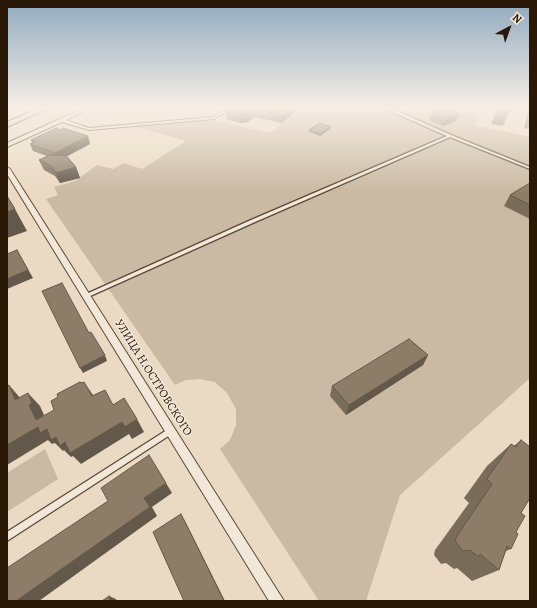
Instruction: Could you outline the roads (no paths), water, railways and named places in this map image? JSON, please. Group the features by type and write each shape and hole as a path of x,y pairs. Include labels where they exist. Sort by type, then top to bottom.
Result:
{"street":[{"path":"7,145 28,135"},
{"path":"86,296 253,221 450,136 530,168"},
{"name":"УЛИЦА Н.ОСТРОВСКОГО","path":"7,169 277,601"},
{"path":"7,537 170,430"}]}
